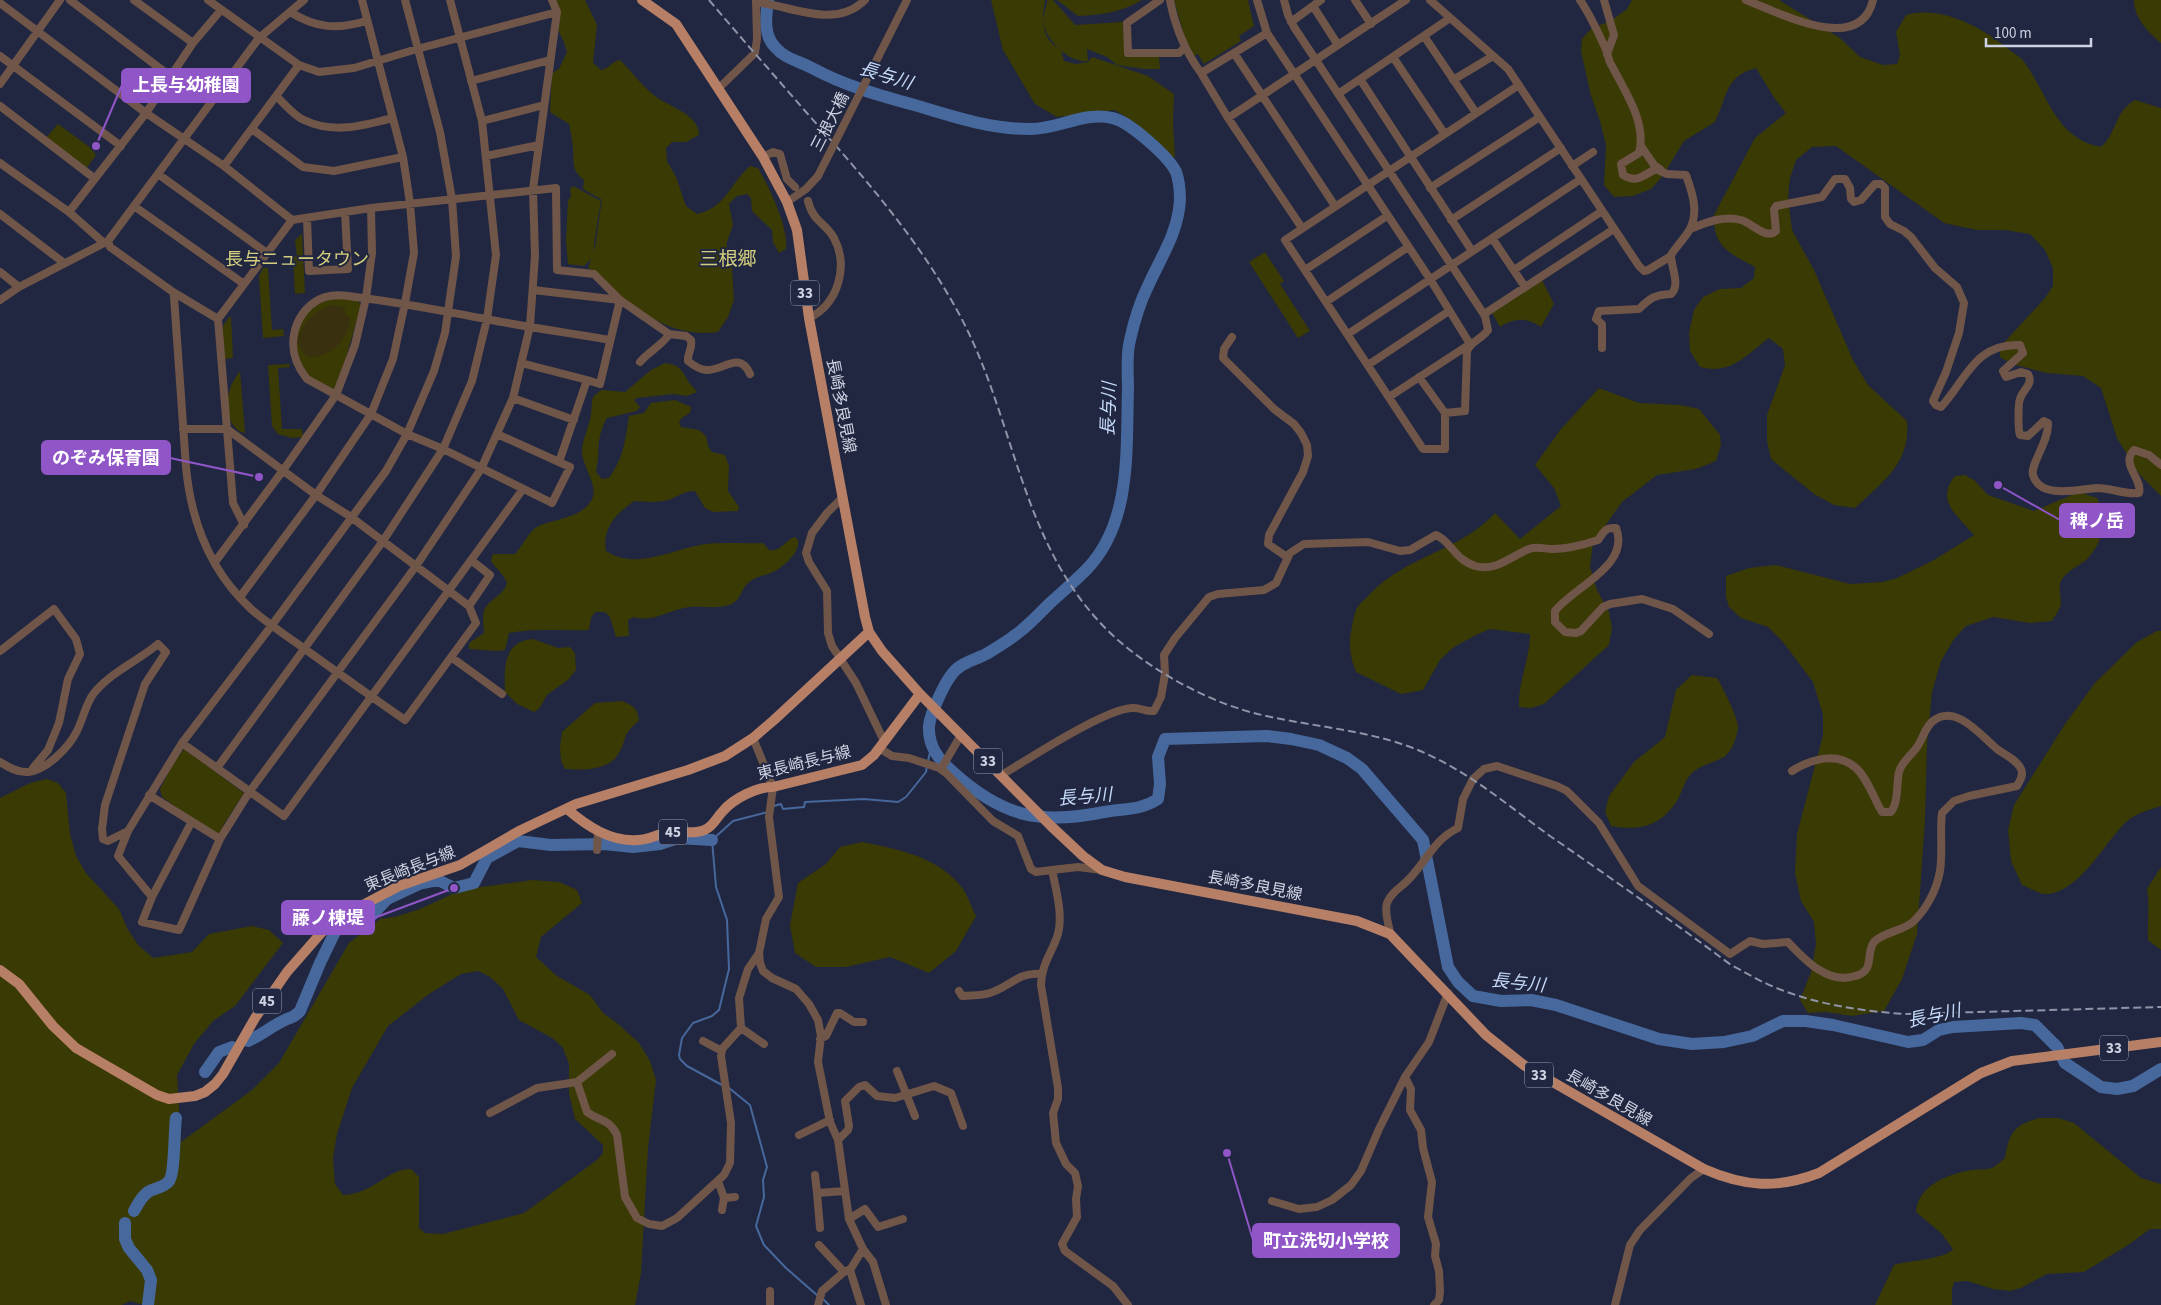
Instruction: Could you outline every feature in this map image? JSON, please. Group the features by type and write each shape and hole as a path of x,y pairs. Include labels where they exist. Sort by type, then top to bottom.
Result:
{"main road":[{"name":"長崎多良見線","path":"642,0 676,24 762,157 788,202 797,230 809,318 864,618 869,632 882,651 923,697 1051,826 1083,856 1102,870 1125,877 1357,921 1390,934 1486,1035 1525,1066 1704,1169 1746,1184 1763,1185 1792,1182 1832,1166 1981,1073 2012,1061 2161,1042"},
{"name":"東長崎長与線","path":"0,970 19,984 53,1026 76,1048 157,1095 169,1099 195,1096 205,1092 215,1084 223,1074 255,1018 287,972 322,932 342,916 399,886 460,865 518,831 567,809 725,756 753,738 869,632"},
{"name":"東長崎長与線","path":"567,809 598,833 637,840 668,832 707,829 731,803 762,787 773,787 862,765 882,745 923,697"}],"street":[{"path":"0,84 60,0"},
{"path":"70,0 170,76"},
{"path":"134,0 193,44"},
{"path":"208,0 259,38 300,65 319,72 339,70 557,12"},
{"path":"0,300 19,287 106,242 259,38 304,0"},
{"path":"240,597 316,495 372,414 394,359 414,253 410,203 403,157 362,0"},
{"path":"152,897 118,856 128,831 182,743 386,471 407,434 434,371 444,333 456,256 452,199 440,132 405,0"},
{"path":"217,768 382,541 443,449 472,381 487,319 496,255 482,121 450,0"},
{"path":"191,823 152,897 142,922 179,930 220,839 250,791 416,566 481,469 513,398 530,326 536,256 533,189 557,12 552,0"},
{"path":"718,88 755,53 757,2 829,16 847,13 858,7 865,0"},
{"name":"三根大橋","path":"788,202 818,176 907,0"},
{"path":"1160,0 1127,23 1128,53 1179,53 1184,47"},
{"path":"1170,0 1184,47 1228,118 1302,228"},
{"path":"1257,0 1267,33 1430,279 1470,344"},
{"path":"1284,0 1291,22 1484,314 1488,324 1488,330 1485,334 1389,397"},
{"path":"1291,22 1320,0"},
{"path":"1355,0 1370,24"},
{"path":"1228,118 1406,0"},
{"path":"1430,0 1508,69 1644,271 1671,256 1690,229 1694,212 1693,195 1686,175 1668,174 1660,169 1654,165 1641,146"},
{"path":"1580,0 1590,15 1608,54 1611,66 1630,98 1640,130 1640,153 1621,164 1623,175 1629,179 1637,180 1648,173 1660,169"},
{"path":"1604,0 1614,35 1608,54"},
{"path":"1746,0 1796,20 1837,29 1861,23 1871,12 1873,0"},
{"path":"0,3 146,113 224,166 292,220"},
{"path":"1313,6 1338,45"},
{"path":"69,212 146,113 193,44 221,10"},
{"path":"290,12 304,21 319,25 347,27 366,21"},
{"path":"1338,94 1450,18"},
{"path":"1201,74 1267,33"},
{"path":"1424,36 1476,113"},
{"path":"1234,53 1335,206"},
{"path":"0,56 121,146"},
{"path":"1454,80 1493,56"},
{"path":"1393,57 1444,133"},
{"path":"471,80 550,60"},
{"path":"224,166 300,65"},
{"path":"1360,79 1409,157 1472,251"},
{"path":"1419,377 1445,413 1445,449 1423,449 1284,240 1519,85"},
{"path":"277,97 303,120 333,129 358,127 392,118"},
{"path":"482,121 544,105"},
{"path":"0,106 94,178"},
{"path":"1430,188 1540,117"},
{"path":"252,129 303,167 334,171 403,157"},
{"path":"486,156 539,145"},
{"path":"1451,220 1561,148"},
{"path":"762,157 773,152 780,154 788,179 795,187"},
{"path":"1572,166 1593,152"},
{"path":"0,163 69,212 110,247 173,292 218,319"},
{"path":"158,174 267,253"},
{"path":"1690,229 1712,220 1732,219 1751,224 1768,234 1773,234 1776,231 1774,210 1776,206 1822,197 1835,178 1845,180 1850,188 1851,200 1854,202 1861,200 1875,184 1881,184 1885,188 1885,217 1890,224 1911,237 1935,268 1957,287 1964,303 1958,333 1946,372 1934,395 1933,401 1936,406 1941,407 1950,397 1971,365 1980,358 2006,345 2020,345 2023,352 2003,371 2006,377 2021,372 2028,374 2031,378 2020,398 2020,435 2028,436 2044,421 2048,423 2048,432 2044,446 2033,466 2033,475 2040,484 2061,492 2098,488 2129,495 2139,493 2139,485 2131,469 2129,458 2134,450 2140,451 2161,464"},
{"path":"1348,334 1581,179"},
{"path":"244,524 233,503 218,319 292,220 410,203 556,188 557,270 594,274 620,300 669,334 686,336 691,340 688,362 703,370 714,370 729,364 741,363 746,365 750,374"},
{"path":"808,201 810,212 835,240 840,273 834,295 820,312 809,318"},
{"path":"134,206 244,284"},
{"path":"214,562 244,524 336,395 355,345 366,298 372,253 371,208"},
{"path":"1514,270 1602,211"},
{"path":"307,218 309,271 348,269 345,212"},
{"path":"0,214 64,263"},
{"path":"1305,270 1387,216"},
{"path":"1484,314 1614,229"},
{"path":"1492,238 1525,287"},
{"path":"1326,302 1408,247"},
{"path":"1602,348 1602,324 1596,319 1599,311 1639,309 1649,298 1672,294 1676,290 1676,284 1671,256"},
{"path":"0,272 19,287"},
{"path":"533,290 620,300"},
{"path":"173,292 183,429 188,487 198,532 214,562 240,597 272,625 405,720 476,623 469,606 351,517 316,495 284,469 227,428 183,429"},
{"path":"497,434 570,467 552,503 443,449 407,434 307,379 299,369 293,353 297,324 302,314 310,306 324,298 347,296 447,311 610,340"},
{"path":"521,363 600,384 620,300"},
{"path":"1368,365 1449,311"},
{"path":"640,362 649,351 666,340 669,334"},
{"path":"1232,337 1224,349 1223,358 1274,410 1294,424 1307,445 1308,456 1303,472 1269,535 1268,544 1287,557"},
{"path":"1445,413 1466,411 1467,351 1470,344"},
{"path":"558,462 587,380"},
{"path":"513,398 574,420"},
{"path":"182,743 284,816 523,489"},
{"path":"843,496 812,532 806,553 809,562 827,591 828,633 832,646 856,684 882,745 892,756 941,769 993,821 1018,836 1031,869 1036,872 1078,867 1102,870"},
{"path":"1002,775 1039,752 1112,713 1133,707 1146,712 1154,710 1160,697 1163,681 1164,655 1202,604 1209,597 1218,594 1264,590 1276,583 1287,557 1294,548 1304,544 1368,542 1400,551 1410,550 1436,536 1443,540 1458,557 1477,567 1487,568 1536,547 1553,549 1583,545 1598,540 1604,530 1616,528 1620,537 1612,560 1555,611 1555,622 1560,628 1565,632 1576,633 1603,607 1610,604 1642,599 1673,609 1709,634"},
{"path":"469,606 490,575 471,560"},
{"path":"0,651 54,610 76,640 80,654 68,679 59,723 48,750 30,772"},
{"path":"0,762 20,771 30,772 56,758 76,733 93,695 105,682 158,644 166,652 145,684 105,805 102,829 103,839 108,841 128,831"},
{"path":"452,656 502,694"},
{"path":"1390,934 1385,910 1387,902 1396,889 1410,878 1447,833 1458,828 1463,799 1473,779 1484,769 1497,766 1567,791 1599,823 1638,886 1730,954 1750,941 1763,944 1788,942 1803,957 1828,975 1846,979 1861,974 1867,968 1870,950 1875,942 1914,922 1924,909 1938,880 1941,860 1942,813 1954,801 2017,786 2022,778 2021,769 2013,760 1970,725 1952,716 1940,717 1931,722 1917,747 1903,763 1899,771 1895,807 1891,812 1882,812 1863,777 1856,768 1845,761 1831,758 1813,760 1792,771"},
{"path":"941,769 950,757 961,735"},
{"path":"576,1082 586,1112 613,1126 617,1135 625,1197 637,1218 649,1224 662,1226 677,1218 724,1175 730,1163 731,1123 722,1051 740,1028 739,998 748,969 759,953 766,919 779,897 769,817 773,787 762,756 753,738"},
{"path":"149,795 191,823 220,839"},
{"path":"597,850 598,833"},
{"path":"1052,870 1059,920 1057,936 1041,974 1041,985 1058,1088 1058,1099 1053,1114 1056,1143 1066,1164 1074,1173 1078,1186 1076,1199 1077,1217 1062,1244 1065,1251 1113,1286 1128,1305"},
{"path":"759,953 763,971 772,978 796,989 809,1004 818,1020 820,1039 818,1062 830,1120 838,1140 849,1219 862,1250 873,1262 886,1305"},
{"path":"959,991 962,996 988,994 1011,984 1021,975 1029,973 1041,974"},
{"path":"1272,1201 1299,1209 1317,1207 1332,1200 1351,1185 1361,1171 1379,1129 1405,1077 1429,1042 1448,993"},
{"path":"820,1039 826,1036 837,1013 854,1022 863,1022"},
{"path":"740,1028 764,1044"},
{"path":"703,1041 722,1051"},
{"path":"490,1113 537,1088 576,1082 612,1054"},
{"path":"897,1071 915,1116"},
{"path":"1405,1077 1411,1089 1410,1110 1421,1130 1423,1148 1432,1182 1428,1217 1436,1244 1434,1256 1439,1271 1440,1291 1439,1300 1434,1305"},
{"path":"838,1140 849,1126 845,1101 859,1087 865,1085 877,1096 895,1098 934,1086 951,1093 963,1126"},
{"path":"799,1135 830,1120"},
{"path":"1614,1305 1630,1245 1640,1230 1691,1178 1704,1169"},
{"path":"815,1175 820,1228"},
{"path":"718,1181 724,1198 722,1210"},
{"path":"817,1193 845,1191"},
{"path":"724,1198 735,1197"},
{"path":"849,1219 865,1210 878,1227 903,1219"},
{"path":"819,1245 847,1271 861,1305"},
{"path":"819,1304 822,1293 847,1271 862,1250"},
{"path":"770,1291 770,1305"}],"shaded area":[{"path":"554,0 585,0 597,25 593,63 601,70 620,60 650,92 689,116 698,128 699,135 686,142 672,142 666,148 667,161 676,177 686,206 697,214 715,206 750,166 758,168 767,186 781,219 786,249 779,253 773,242 772,230 752,211 751,198 747,194 737,196 729,204 733,225 727,242 726,258 732,267 734,300 728,317 718,332 692,332 668,326 644,314 603,278 588,268 591,259 584,266 568,264 566,240 568,201 571,196 570,189 573,186 601,201 594,253 602,200 583,189 584,180 577,173 574,166 569,124 550,112 552,73 559,69 567,52 559,32"},
{"path":"991,0 1045,0 1044,28 1049,40 1061,50 1064,61 1076,64 1088,62 1092,57 1148,76 1174,94 1175,157 1170,157 1158,142 1134,122 1115,110 1057,117 1035,104 1003,50"},
{"path":"1053,0 1075,25 1123,22 1125,56 1159,56 1160,69 1117,65 1107,57 1087,49 1088,61 1074,59 1067,55 1050,39 1044,26 1044,13 1047,1"},
{"path":"1057,0 1142,0 1112,12 1078,16"},
{"path":"1174,0 1248,0 1254,26 1239,36 1241,41 1204,64 1198,54 1194,56 1184,35"},
{"path":"1632,0 1779,0 1840,38 1860,57 1883,65 1897,64 1900,55 1896,32 1906,15 1933,13 1960,20 1997,40 2019,57 2033,75 2063,125 2073,135 2101,147 2123,111 2135,100 2161,108 2161,496 2139,474 2117,438 2101,388 2083,376 2047,373 2012,364 2000,357 2000,347 2045,298 2053,286 2053,268 2045,250 2030,234 2005,230 1977,230 1944,223 1836,146 1812,147 1796,160 1790,178 1788,198 1792,230 1814,270 1853,360 1868,385 1907,421 1907,436 1900,460 1893,471 1855,508 1834,505 1814,494 1771,459 1767,441 1767,415 1785,365 1783,349 1769,338 1737,362 1729,366 1711,369 1700,367 1690,351 1689,333 1694,310 1703,297 1720,289 1741,288 1754,278 1755,267 1730,253 1720,242 1714,226 1714,215 1755,138 1786,113 1756,68 1746,72 1738,76 1728,89 1715,122 1684,141 1662,177 1651,189 1633,196 1614,197 1604,185 1606,145 1591,96 1581,51 1582,39 1591,29 1612,20 1627,9"},
{"path":"2134,0 2161,0 2161,43 2139,19"},
{"path":"58,124 95,151 96,155 86,169 46,138"},
{"path":"302,234 305,293 295,294 293,257 297,256 295,240"},
{"path":"1265,252 1284,281 1280,284 1310,331 1298,338 1249,262"},
{"path":"263,268 268,268 272,330 283,329 284,336 263,338 259,276"},
{"path":"1542,280 1554,304 1541,327 1526,320 1515,320 1500,327 1492,313"},
{"path":"336,298 358,301 361,305 344,365 334,390 332,390 317,383 302,368 297,357 296,342 299,327 306,314 320,303"},
{"path":"231,316 233,358 224,359 222,330"},
{"path":"665,363 679,368 697,392 687,396 673,394 637,398 634,400 640,407 637,411 607,418 601,432 596,472 602,479 609,478 614,470 623,449 629,416 644,413 651,403 675,400 691,407 690,413 679,422 681,427 699,430 706,436 708,446 712,452 725,455 729,466 728,491 739,507 738,511 713,512 705,508 695,491 685,492 662,501 634,501 616,516 608,528 605,543 606,551 618,557 642,559 712,543 763,543 769,550 773,550 780,548 795,537 798,540 798,545 794,555 777,570 751,581 745,586 736,601 729,605 683,608 655,617 634,617 628,620 629,636 616,637 610,617 605,612 595,612 591,618 589,630 519,631 509,633 505,650 469,649 469,643 484,633 483,616 486,607 502,592 507,583 504,576 491,561 493,554 515,554 528,535 538,526 570,516 586,508 591,501 594,490 582,453 583,441 591,417 593,397 601,390 625,392 651,370"},
{"path":"289,364 290,367 278,368 282,429 302,429 303,437 292,438 278,434 272,426 268,365"},
{"path":"240,371 245,433 235,427 229,417 228,410 230,389"},
{"path":"1599,388 1639,403 1680,405 1699,409 1720,435 1721,445 1716,461 1696,469 1657,475 1622,502 1593,543 1590,567 1597,590 1609,612 1612,628 1609,645 1544,704 1531,708 1519,707 1520,689 1530,634 1490,629 1476,635 1454,647 1440,660 1423,690 1401,694 1356,672 1352,661 1350,644 1355,612 1360,604 1384,581 1466,536 1495,513 1520,539 1561,506 1554,488 1535,465 1561,429"},
{"path":"1965,475 1974,480 1988,495 2034,511 2079,492 2097,498 2103,521 2101,537 2088,558 2068,572 2062,580 2060,584 2061,604 2052,621 2030,623 1993,617 1966,626 1954,639 1941,661 1932,692 1927,744 1925,820 1917,934 1902,979 1884,1011 1852,1016 1826,1012 1808,1013 1800,1000 1811,972 1816,944 1814,922 1801,901 1795,873 1797,834 1823,735 1823,715 1813,682 1783,642 1768,627 1741,618 1729,607 1726,597 1726,576 1749,568 1776,565 1850,584 1883,582 1897,578 1934,560 1974,535 1955,514 1948,500 1949,485 1955,476"},
{"path":"2157,631 2161,631 2161,806 2138,814 2126,822 2090,866 2068,886 2056,892 2044,894 2022,885 2011,861 2008,830 2014,805 2065,724 2095,683 2137,642"},
{"path":"533,639 558,648 570,647 575,653 576,670 569,679 547,695 539,709 534,712 517,704 505,692 507,658 516,645"},
{"path":"1692,675 1717,678 1738,726 1732,747 1724,757 1702,766 1691,774 1677,801 1656,822 1631,828 1611,826 1605,812 1609,796 1634,762 1665,737 1676,690"},
{"path":"622,701 634,708 639,721 629,730 617,756 600,767 565,769 561,761 560,746 562,732 595,703"},
{"path":"184,749 244,793 224,824 220,834 216,835 162,797 160,789 173,764"},
{"path":"47,779 58,783 66,793 70,834 76,856 86,873 119,909 127,928 138,945 153,958 192,952 209,934 252,926 269,930 283,943 235,1006 213,1021 194,1044 177,1075 181,1142 252,1090 279,1063 349,943 380,919 395,917 420,909 461,890 532,880 559,882 577,890 582,903 541,937 536,957 557,976 590,995 603,1013 639,1043 650,1061 656,1080 648,1148 641,1273 635,1305 144,1305 130,1301 122,1305 0,1305 0,798 30,783","holes":["478,971 490,977 503,989 519,1020 554,1039 563,1048 569,1064 569,1093 575,1119 603,1145 603,1153 597,1160 524,1213 443,1234 425,1233 419,1228 419,1177 411,1169 394,1173 363,1191 343,1195 335,1184 333,1158 337,1134 352,1088 388,1026 429,994 461,974"]},
{"path":"862,842 902,851 927,860 950,875 967,896 976,916 956,951 929,973 890,957 846,967 816,967 795,953 790,925 798,883 826,864 840,847"},
{"path":"2161,867 2161,950 2148,940 2147,889"},
{"path":"2039,1118 2058,1118 2074,1123 2141,1178 2161,1184 2161,1229 2150,1229 2084,1272 2047,1274 2021,1288 2010,1291 1993,1289 1967,1281 1954,1282 1952,1305 1875,1305 1894,1265 1934,1258 1953,1249 1941,1233 1916,1212 1922,1195 1928,1188 1953,1174 1994,1167 2005,1158 2008,1142 2014,1131 2018,1127"}],"sand":[{"path":"335,305 345,308 345,315 350,317 350,325 347,332 330,352 314,357 306,356 297,343 305,323 315,313"}],"waterway":[{"name":"長与川","path":"768,0 767,31 775,47 788,57 837,80 945,114 1001,127 1039,129 1091,117 1112,118 1138,132 1148,140 1172,165 1177,175 1180,200 1176,223 1142,299 1129,346 1124,485 1112,531 1101,551 1086,570 1026,626 992,651 964,664 952,674 932,714 929,734 933,747 939,758 972,788 1006,808 1024,814 1061,818 1081,816 1145,806 1158,799 1160,784 1158,757 1165,739 1267,736 1319,745 1347,758 1362,769 1423,840 1448,967 1458,982 1473,996 1501,1001 1531,1000 1556,1005 1659,1039 1692,1044 1724,1042 1752,1036 1783,1021 1806,1021 1833,1025 1908,1042 1923,1040 1939,1030 1953,1027 2021,1023 2035,1025 2057,1047 2065,1063 2101,1087 2117,1089 2133,1086 2161,1069"},
{"path":"928,761 931,748"},
{"path":"774,806 781,804 783,809 804,807 805,802 864,799 898,802 906,797 926,772 927,766"},
{"path":"722,1085 687,1066 680,1059 679,1055 682,1038 693,1023 712,1016 719,1010 729,969 727,920 716,887 712,840 733,821 768,812"},
{"path":"248,1041 300,1011 335,932 353,919 368,919 387,899 419,884 438,880 454,888 474,883 487,858 518,841 551,845 604,844 633,847 660,844 678,838 712,840"},
{"path":"205,1072 219,1052 232,1047"},
{"path":"729,1088 750,1105 767,1167 763,1180 764,1197 756,1226 764,1245 786,1268 818,1296"},
{"path":"134,1211 146,1194 164,1185 171,1177 176,1118"},
{"path":"125,1223 125,1239 129,1248 147,1270 151,1280 148,1305"},
{"path":"822,1298 829,1305"}],"railway":[{"path":"709,0 868,183 925,258 958,312 978,354 1040,527 1060,568 1086,606 1119,641 1150,665 1186,686 1243,710 1387,740 1407,746 1444,762 1491,792 1731,965 1765,983 1798,996 1851,1008 1905,1014 2161,1007"}],"place":[{"name":"上長与幼稚園","path":"96,146"},
{"name":"のぞみ保育園","path":"259,477"},
{"name":"稗ノ岳","path":"1998,485"},
{"name":"藤ノ棟堤","path":"454,888"},
{"name":"町立洗切小学校","path":"1227,1153"}],"district":[{"name":"長与ニュータウン","path":"297,259"},
{"name":"三根郷","path":"728,259"}]}
